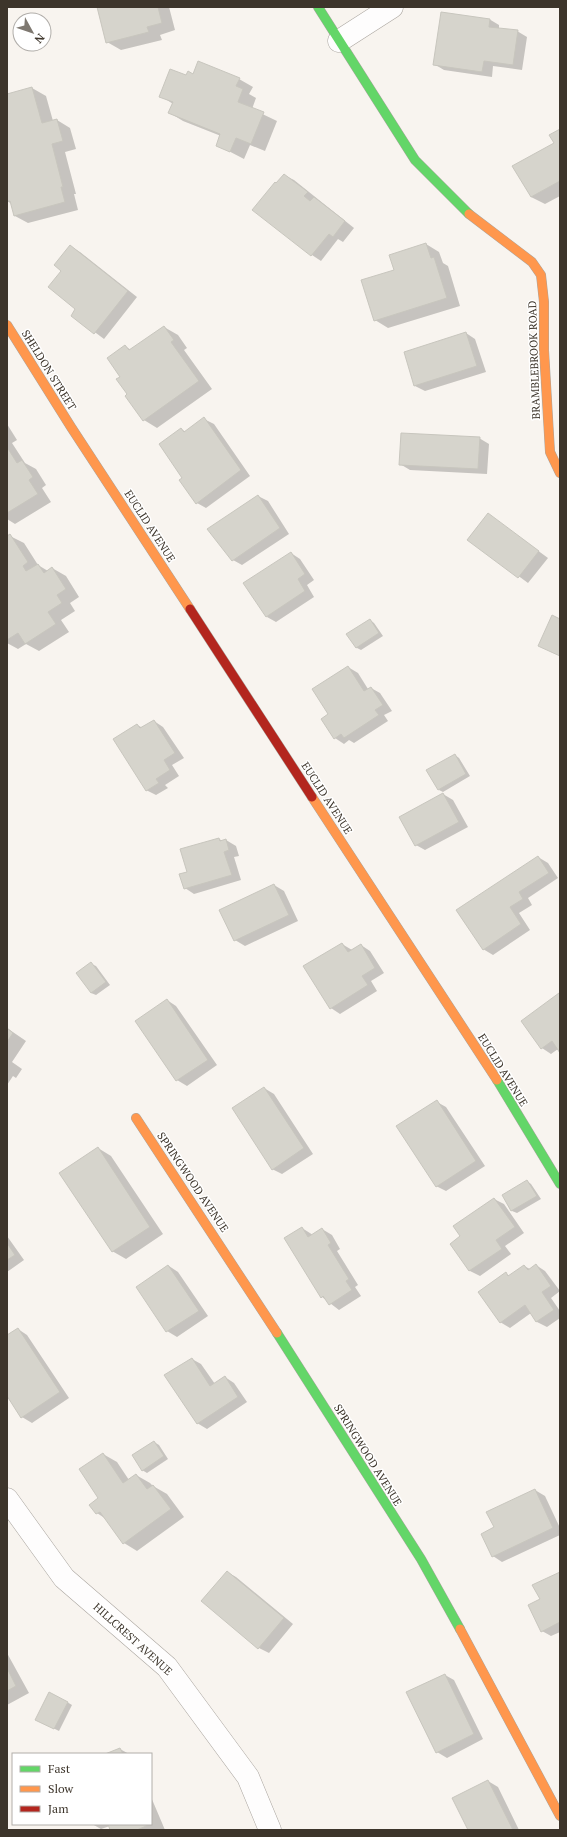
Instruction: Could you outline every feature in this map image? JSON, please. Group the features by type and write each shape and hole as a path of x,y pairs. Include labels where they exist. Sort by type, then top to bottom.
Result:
{"street":[{"name":"BRAMBLEBROOK ROAD","path":"318,7 415,160 469,214 532,262 542,275 544,302 544,350 550,452 560,473"},
{"path":"339,41 392,7"},
{"name":"SHELDON STREET","path":"7,325 71,427"},
{"name":"EUCLID AVENUE","path":"71,427 500,1085 560,1184"},
{"name":"SPRINGWOOD AVENUE","path":"136,1118 234,1265 421,1560 490,1683 560,1816"},
{"name":"HILLCREST AVENUE","path":"7,1499 64,1578 167,1667 199,1708 248,1777 270,1830"}],"building":[{"path":"97,7 158,7 162,23 147,27 149,32 106,43"},
{"path":"441,12 490,19 489,27 518,30 513,65 484,61 482,72 433,65"},
{"path":"198,61 240,78 236,86 243,89 238,102 264,112 251,144 236,138 230,152 216,146 220,134 168,113 173,102 159,97 170,69 186,75 188,71 193,74"},
{"path":"32,87 42,123 57,119 63,141 52,144 63,187 61,187 65,202 14,216 10,201 7,201 7,94"},
{"path":"560,129 560,181 531,197 512,166 554,143 549,135"},
{"path":"284,174 308,192 304,196 310,201 314,197 345,221 333,237 329,234 311,256 252,210 275,182 276,183"},
{"path":"426,243 431,258 434,257 447,298 374,321 361,280 394,270 389,255"},
{"path":"70,245 128,291 94,334 71,316 75,309 48,287 61,271 54,265"},
{"path":"164,326 174,340 171,342 199,381 143,421 125,396 127,394 116,379 120,377 107,358 125,345 129,350"},
{"path":"466,332 477,366 414,386 404,352"},
{"path":"204,417 241,470 196,504 179,480 182,478 159,444 181,428 184,432"},
{"path":"401,433 480,437 478,469 399,465"},
{"path":"7,447 17,463 22,460 33,477 29,480 38,494 7,513"},
{"path":"258,495 280,528 232,561 207,529"},
{"path":"488,513 539,551 518,578 467,540"},
{"path":"10,534 28,562 23,566 26,571 38,564 44,573 52,567 66,589 57,595 62,603 48,612 56,624 25,644 18,633 7,640 7,536"},
{"path":"291,552 305,574 298,579 305,591 266,617 243,583"},
{"path":"552,615 560,619 560,656 538,646"},
{"path":"370,619 379,633 356,648 346,634"},
{"path":"348,666 364,691 371,687 383,705 375,710 379,715 344,738 341,734 334,739 321,719 328,714 312,689"},
{"path":"154,720 175,753 164,760 170,770 156,779 159,783 146,791 113,739 137,724 140,728"},
{"path":"455,754 466,774 438,790 426,770"},
{"path":"443,793 459,822 415,846 399,817"},
{"path":"219,838 220,841 226,839 229,850 224,852 232,875 184,889 179,874 187,872 180,849"},
{"path":"538,856 549,873 519,892 523,899 510,907 521,924 483,950 456,910"},
{"path":"274,884 289,915 234,941 219,910"},
{"path":"342,943 348,952 361,944 375,968 362,976 368,985 330,1009 303,966"},
{"path":"91,962 106,982 91,993 76,973"},
{"path":"559,993 560,1053 552,1041 541,1049 521,1021"},
{"path":"167,999 208,1060 176,1081 135,1021"},
{"path":"7,1028 13,1033 7,1042"},
{"path":"264,1087 304,1148 272,1170 232,1108"},
{"path":"437,1100 476,1161 436,1187 396,1126"},
{"path":"98,1147 150,1227 112,1252 59,1173"},
{"path":"527,1180 537,1196 511,1211 502,1195"},
{"path":"494,1198 515,1227 496,1240 502,1249 469,1271 450,1244 460,1236 453,1226"},
{"path":"302,1227 308,1237 322,1228 331,1243 328,1245 349,1279 346,1281 352,1290 329,1305 323,1296 321,1298 284,1238"},
{"path":"7,1243 15,1255 7,1260"},
{"path":"536,1264 551,1286 542,1292 554,1310 536,1322 525,1305 500,1323 478,1292 506,1272 508,1276 524,1265 528,1270"},
{"path":"168,1265 199,1311 166,1332 136,1287"},
{"path":"18,1328 60,1392 21,1418 7,1396 7,1335"},
{"path":"192,1358 210,1386 225,1376 238,1397 197,1424 164,1375"},
{"path":"154,1441 164,1456 142,1471 132,1455"},
{"path":"103,1453 123,1483 136,1474 147,1489 153,1485 171,1509 123,1544 100,1512 96,1514 89,1505 98,1498 79,1469"},
{"path":"535,1489 553,1528 492,1557 481,1534 494,1527 486,1512"},
{"path":"227,1571 284,1618 258,1649 201,1601"},
{"path":"560,1572 560,1622 541,1632 528,1605 540,1599 532,1585"},
{"path":"7,1668 16,1686 7,1691"},
{"path":"445,1674 474,1734 436,1753 406,1692"},
{"path":"49,1692 68,1702 54,1729 35,1720"},
{"path":"120,1748 122,1753 108,1753"},
{"path":"488,1780 513,1830 468,1830 452,1798"},
{"path":"108,1825 149,1825 137,1830 110,1830"}],"traffic: fast":[{"path":"318,7 415,160 469,214"},
{"path":"497,1080 560,1184"},
{"path":"277,1333 421,1559 460,1629"}],"traffic: slow":[{"path":"469,214 532,262 541,275 544,302 544,350 550,452 560,473"},
{"path":"7,325 71,427 190,609"},
{"path":"312,797 497,1080"},
{"path":"136,1118 277,1333"},
{"path":"460,1629 560,1816"}],"traffic: jam":[{"path":"190,609 312,797"}]}
